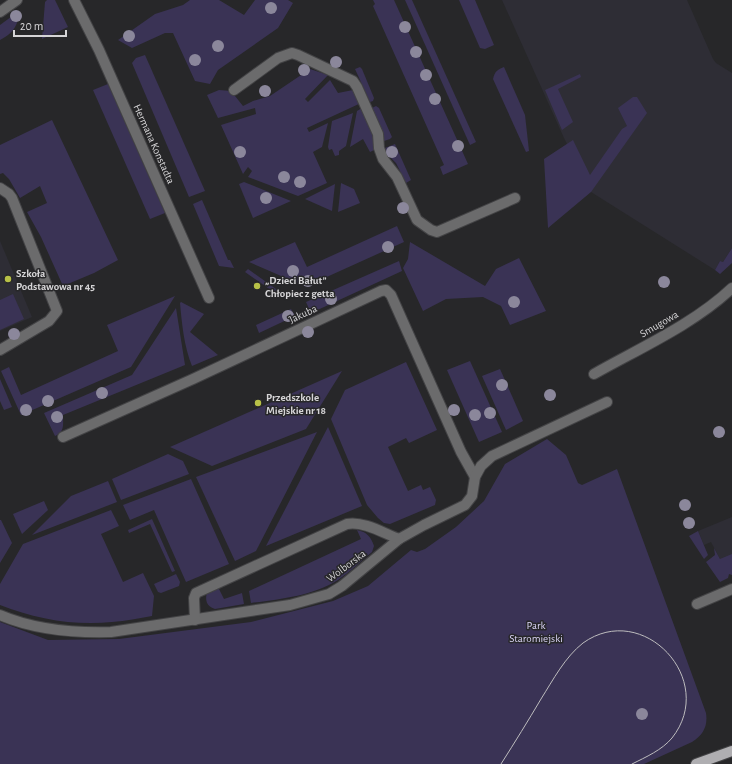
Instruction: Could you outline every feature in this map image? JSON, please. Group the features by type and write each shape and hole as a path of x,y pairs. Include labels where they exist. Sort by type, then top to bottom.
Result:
{"main road":[{"path":"696,764 732,751"}],"street":[{"path":"0,12 17,0"},
{"name":"Hermana Konstadta","path":"74,0 99,50 209,298"},
{"path":"234,90 278,58 292,53 298,54 353,81 378,134 381,156 397,177 417,220 437,232 515,198"},
{"path":"0,188 12,198 57,312 49,321 0,350"},
{"name":"Smugowa","path":"594,374 694,318 710,307 732,288"},
{"name":"Jakuba","path":"63,437 194,379 386,290 391,294 461,452 475,477"},
{"name":"Wolborska","path":"0,616 22,623 54,629 84,633 111,632 290,605 329,594 342,586 399,539 424,524 464,505 472,496 475,477 481,466 492,456 607,402"},
{"path":"195,620 194,598 196,593 347,524 355,523 363,525 399,539"},
{"path":"697,604 732,589"}],"shaded area":[{"path":"502,0 687,0 713,59 716,63 732,73 732,248 723,262 720,261 715,270 591,192 564,138"},
{"name":"Szkoła Podstawowa nr 45","path":"0,241 32,317 0,331"},
{"path":"732,517 732,575 720,559 711,542 704,545 698,531"}],"green space":[{"path":"47,0 55,0 68,27 42,39 45,2"},
{"path":"190,0 219,0 244,15 255,0 288,0 293,3 278,28 218,70 210,84 195,81 173,33 165,33 132,48 118,40 155,14 183,5"},
{"path":"373,0 394,0 468,164 443,175 440,167 444,165 373,6 375,4"},
{"path":"405,0 412,0 476,142 470,145"},
{"path":"459,0 475,0 494,45 485,49 480,48"},
{"path":"15,14 19,15 15,27 10,33 0,40 0,25"},
{"path":"145,55 205,191 189,197 132,63 136,58"},
{"path":"360,67 374,98 373,101 370,102 355,69"},
{"path":"504,67 525,115 529,151 526,152 493,79 497,71"},
{"path":"310,69 328,75 305,99 308,102 330,80 338,93 353,90 361,103 307,128 309,132 328,123 322,147 313,152 327,183 298,196 248,177 252,171 248,167 243,174 221,125 256,114 255,108 218,118 207,95 219,90 231,91 243,106 253,101 270,96"},
{"path":"580,74 581,77 558,89 573,122 562,130 545,90"},
{"path":"108,84 165,213 150,219 93,90"},
{"path":"633,97 637,97 647,113 591,192 548,228 544,159 573,140 590,175 622,129 627,126 618,108"},
{"path":"376,106 379,108 392,137 384,141 372,108"},
{"path":"362,108 375,139 374,150 370,152 363,139 350,147 357,111"},
{"path":"353,113 346,146 339,151 339,155 335,156 332,149 329,150 328,147 332,121"},
{"path":"52,120 118,260 94,273 63,286 41,237 27,212 47,203 40,186 20,198 9,179 3,173 0,174 0,145"},
{"path":"395,144 411,180 406,183 396,163 387,154 385,148"},
{"path":"244,182 291,201 253,218 239,184"},
{"path":"341,183 354,189 360,203 338,212"},
{"path":"335,184 332,211 305,199"},
{"path":"202,200 228,260 230,260 234,268 219,266 193,204"},
{"path":"397,226 404,242 309,285 295,282 249,262 295,242 307,267"},
{"path":"410,242 485,286 496,269 519,258 546,311 510,325 501,306 483,297 446,299 423,311 403,268 408,259"},
{"path":"732,248 732,263 720,274 715,270 720,261 723,262"},
{"path":"399,261 402,271 311,313 306,302"},
{"path":"248,269 276,289 275,293 245,272"},
{"path":"13,294 24,319 0,330 0,300"},
{"path":"175,296 131,367 21,415 1,371 9,367 21,395 118,351 107,325"},
{"path":"181,302 204,314 190,332 218,355 192,366 184,335"},
{"path":"176,308 185,365 63,415 62,430 55,436 44,413 132,375"},
{"path":"291,309 295,316 259,333 256,325"},
{"path":"470,361 502,432 479,442 447,370"},
{"path":"406,362 437,430 409,443 406,438 388,447 408,491 421,485 423,490 430,487 436,500 435,505 390,524 384,523 367,505 331,419 345,390"},
{"path":"500,369 523,421 506,430 482,376"},
{"path":"342,371 306,429 212,466 170,447"},
{"path":"0,379 12,407 4,410 0,401"},
{"path":"328,427 362,506 266,546"},
{"path":"317,432 256,551 235,561 196,477"},
{"name":"Park Staromiejski","path":"547,439 566,455 578,483 582,485 617,469 706,713 704,730 692,742 644,764 0,764 0,622 48,640 119,639 251,622 333,601 368,586 411,550 417,552 425,549 456,527 484,501 505,464"},
{"path":"168,454 183,461 189,474 121,500 112,479"},
{"path":"191,479 229,564 186,582 154,510 130,520 123,505"},
{"path":"108,481 117,502 32,535 71,496"},
{"path":"44,501 48,510 22,534 13,514"},
{"path":"111,510 119,526 101,534 123,582 143,573 154,596 152,616 112,622 70,622 41,618 0,605 0,584 23,544"},
{"path":"152,519 175,571 172,572 150,524 129,533 128,530"},
{"path":"0,520 12,543 0,563"},
{"path":"357,530 363,532 370,538 374,546 372,552 338,580 318,590 307,593 251,603 249,591 361,539"},
{"path":"698,531 708,555 704,559 689,536"},
{"path":"714,548 720,559 732,554 732,575 729,574 728,578 720,582 706,562 715,555"},
{"path":"176,574 180,582 179,586 161,593 158,592 154,584"},
{"path":"218,587 224,599 242,593 244,604 215,609 212,608 207,602 207,592"}],"tram line":[{"path":"501,764 565,662 583,643 606,632 629,632 650,639 667,653 680,671 686,693 684,716 672,738 659,750 632,764"}],"place":[{"name":"Szkoła Podstawowa nr 45","path":"8,279"},
{"name":"„Dzieci Bałut” Chłopiec z getta","path":"257,286"},
{"name":"Przedszkole Miejskie nr 18","path":"258,403"}]}
